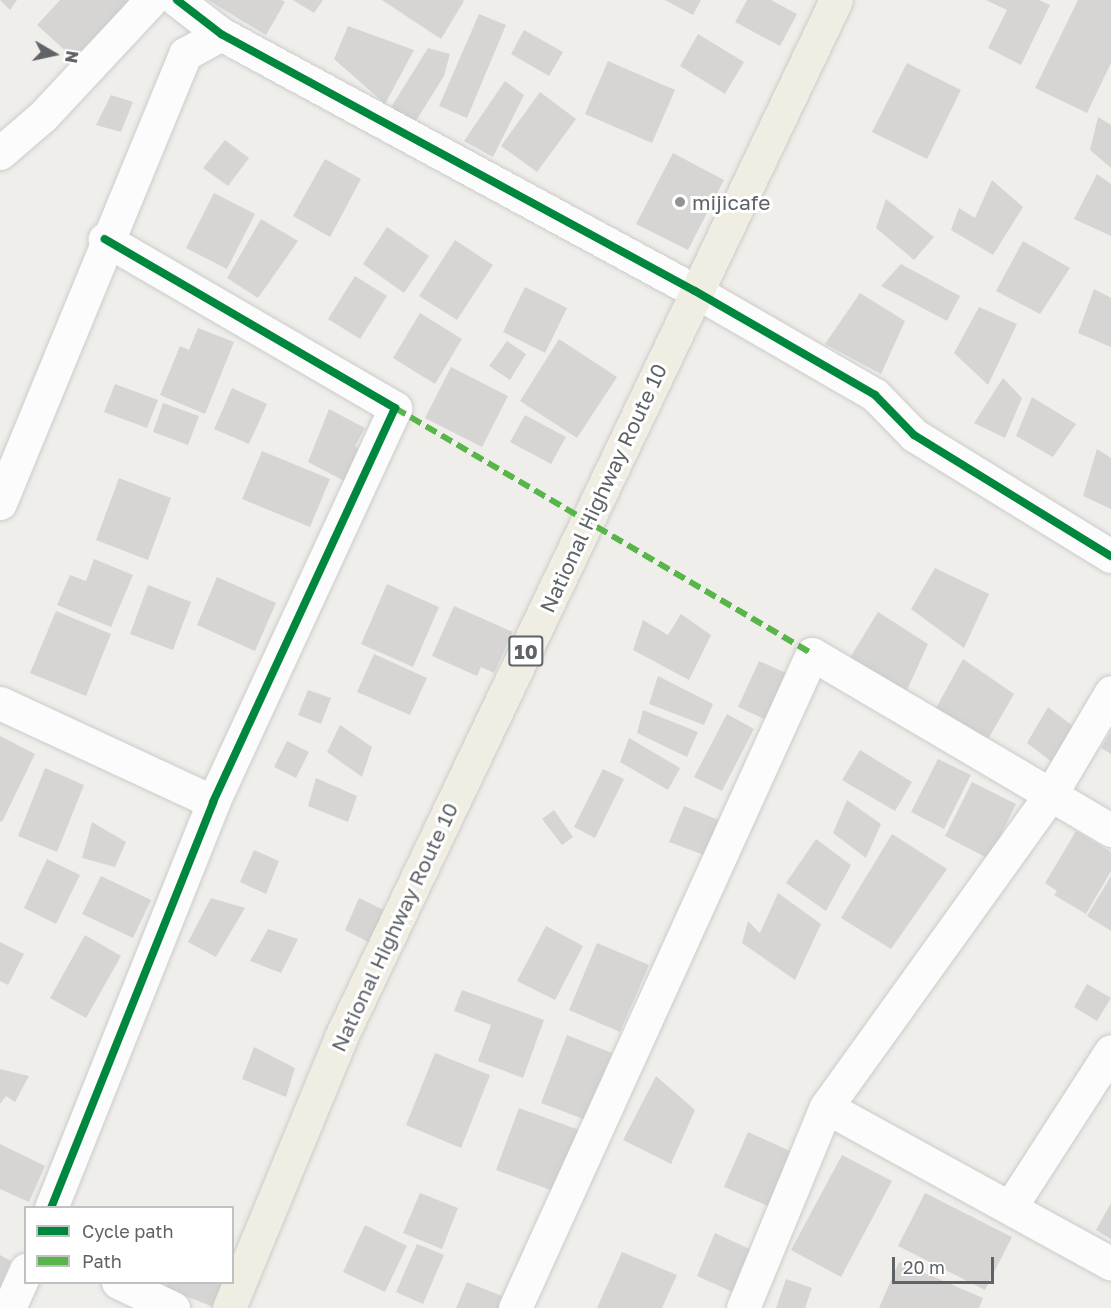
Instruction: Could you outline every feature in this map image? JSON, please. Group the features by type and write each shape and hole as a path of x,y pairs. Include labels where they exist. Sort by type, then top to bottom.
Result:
{"highway":[{"name":"National Highway Route 10","path":"229,1308 340,1037 836,0"}],"street":[{"path":"0,153 43,116 151,0"},
{"path":"177,0 221,34 695,291 874,395 914,435 1111,556"},
{"path":"0,502 105,239 185,54 221,34"},
{"path":"52,1206 213,802 395,408 105,239"},
{"path":"515,1308 812,654 1111,830"},
{"path":"743,1308 826,1107 1051,794 1111,692"},
{"path":"0,703 213,802"},
{"path":"1011,1206 1111,1051"},
{"path":"826,1107 1011,1206 1111,1264"},
{"path":"9,1308 24,1274"},
{"path":"122,1284 173,1308"}],"building":[{"path":"0,0 17,0 10,10"},
{"path":"60,0 128,0 132,4 79,63 37,25"},
{"path":"208,0 282,0 285,2 266,35"},
{"path":"293,0 323,0 314,13"},
{"path":"382,0 462,0 464,1 441,39"},
{"path":"665,0 701,0 693,15"},
{"path":"747,0 771,0 797,14 780,46 735,22"},
{"path":"986,0 1039,0 1050,5 1021,65 988,48 1007,10"},
{"path":"1078,0 1111,0 1111,63 1087,113 1035,88"},
{"path":"479,14 506,25 467,118 439,106"},
{"path":"348,26 414,50 385,104 334,59"},
{"path":"524,30 563,52 549,76 511,54"},
{"path":"698,34 744,62 725,94 680,66"},
{"path":"428,48 450,54 444,76 414,124 390,109"},
{"path":"608,61 675,90 652,143 585,114"},
{"path":"907,63 961,90 927,159 872,132"},
{"path":"505,81 524,95 493,157 464,141"},
{"path":"540,92 576,119 537,172 501,146"},
{"path":"111,95 133,102 121,132 96,125"},
{"path":"1098,117 1111,125 1111,168 1090,150"},
{"path":"225,140 249,158 228,186 203,168"},
{"name":"mijicafe","path":"673,153 724,180 688,250 636,224"},
{"path":"325,159 361,179 330,237 293,216"},
{"path":"1097,174 1111,184 1111,236 1074,219"},
{"path":"992,180 1023,207 993,255 951,230 959,208 975,218"},
{"path":"214,193 255,214 227,269 186,248"},
{"path":"886,199 934,237 914,260 876,228"},
{"path":"261,219 298,241 258,298 227,278"},
{"path":"387,227 429,256 404,293 363,264"},
{"path":"455,240 493,265 457,320 419,296"},
{"path":"1023,241 1070,268 1040,314 996,291"},
{"path":"901,264 960,296 947,321 881,286"},
{"path":"355,276 387,296 360,339 328,319"},
{"path":"525,287 567,308 545,353 503,332"},
{"path":"1094,289 1111,298 1111,347 1078,333"},
{"path":"860,293 905,321 881,374 825,344"},
{"path":"979,307 1017,324 988,385 954,353"},
{"path":"420,313 462,339 435,384 393,358"},
{"path":"198,328 234,342 205,414 160,395 180,346 189,350"},
{"path":"559,339 617,377 577,438 520,401"},
{"path":"507,341 526,354 510,380 489,366"},
{"path":"451,367 508,396 482,447 425,418"},
{"path":"1003,378 1022,398 1005,438 974,423"},
{"path":"115,384 158,400 147,428 104,412"},
{"path":"232,388 267,404 249,444 214,429"},
{"path":"1032,397 1076,424 1053,457 1016,436"},
{"path":"163,403 199,416 188,445 153,432"},
{"path":"329,409 365,428 355,446 364,454 348,483 308,462"},
{"path":"525,415 566,437 551,464 510,442"},
{"path":"1097,449 1111,458 1111,509 1083,496"},
{"path":"262,451 330,479 310,527 242,499"},
{"path":"119,478 171,498 148,560 96,540"},
{"path":"94,559 133,575 111,627 57,605 70,575 86,581"},
{"path":"935,568 989,594 964,648 911,609"},
{"path":"217,577 276,603 255,651 197,625"},
{"path":"387,584 439,607 413,667 361,644"},
{"path":"148,585 191,602 173,650 130,634"},
{"path":"454,606 513,632 494,673 481,667 477,676 432,656"},
{"path":"56,611 111,634 86,696 30,673"},
{"path":"878,612 928,644 907,690 848,661"},
{"path":"681,614 711,635 689,680 633,650 643,620 668,635"},
{"path":"374,654 427,678 410,715 357,692"},
{"path":"963,659 1014,694 987,741 936,708"},
{"path":"759,661 791,675 769,721 738,707"},
{"path":"658,676 713,704 704,725 649,704"},
{"path":"308,690 331,698 321,724 298,715"},
{"path":"1048,707 1078,730 1057,766 1027,743"},
{"path":"643,710 698,732 687,757 637,733"},
{"path":"727,714 754,729 722,791 694,777"},
{"path":"340,725 372,747 362,777 327,752"},
{"path":"1111,731 1111,754 1101,748"},
{"path":"0,736 35,754 2,822 0,821"},
{"path":"629,738 680,768 668,790 620,762"},
{"path":"287,741 309,752 296,778 274,767"},
{"path":"860,750 912,782 895,811 842,780"},
{"path":"938,759 971,775 944,829 911,812"},
{"path":"45,768 84,785 57,852 18,836"},
{"path":"603,769 624,779 595,838 574,827"},
{"path":"316,778 357,796 348,822 308,806"},
{"path":"972,782 1016,804 989,859 945,836"},
{"path":"847,800 881,824 866,858 833,833"},
{"path":"684,806 726,823 709,857 669,842"},
{"path":"554,810 573,837 562,845 542,819"},
{"path":"92,822 126,842 115,867 82,858"},
{"path":"1076,831 1111,852 1111,871 1086,914 1054,895 1057,891 1045,883"},
{"path":"892,834 947,869 891,949 841,918"},
{"path":"816,839 851,865 826,911 786,883"},
{"path":"254,850 279,861 266,894 240,882"},
{"path":"47,859 80,875 56,924 24,908"},
{"path":"101,876 151,900 133,938 82,914"},
{"path":"1111,876 1111,931 1087,916"},
{"path":"778,893 821,924 795,980 742,943 748,921 760,933"},
{"path":"211,898 245,908 216,957 188,942"},
{"path":"359,898 390,913 372,944 345,930"},
{"path":"546,926 583,946 555,1000 517,981"},
{"path":"268,929 298,939 281,973 250,961"},
{"path":"85,935 121,956 86,1018 50,998"},
{"path":"0,942 24,954 8,985 0,981"},
{"path":"597,943 649,965 620,1032 569,1010"},
{"path":"1087,984 1111,998 1097,1021 1074,1007"},
{"path":"462,990 544,1020 523,1078 478,1061 491,1025 454,1011"},
{"path":"567,1035 612,1053 586,1120 541,1103"},
{"path":"254,1047 295,1068 286,1097 242,1079"},
{"path":"435,1053 490,1075 461,1148 406,1125"},
{"path":"0,1069 29,1076 15,1102 6,1096 0,1104"},
{"path":"656,1076 695,1110 671,1164 623,1140"},
{"path":"519,1108 579,1130 556,1192 496,1170"},
{"path":"748,1132 792,1152 768,1206 724,1187"},
{"path":"0,1144 45,1166 29,1202 0,1189"},
{"path":"842,1155 892,1181 841,1277 791,1250"},
{"path":"420,1193 458,1208 442,1249 403,1233"},
{"path":"925,1193 1012,1237 985,1290 898,1246"},
{"path":"1111,1203 1111,1239 1096,1230"},
{"path":"365,1225 407,1246 385,1292 343,1272"},
{"path":"715,1233 756,1252 737,1294 697,1276"},
{"path":"417,1244 444,1255 423,1304 396,1292"},
{"path":"622,1252 677,1275 662,1308 597,1308"},
{"path":"0,1255 11,1261 0,1288"},
{"path":"899,1262 983,1298 979,1308 879,1308"},
{"path":"786,1279 812,1288 805,1308 776,1308"},
{"path":"467,1282 509,1299 505,1308 456,1308"},
{"path":"167,1284 227,1284 216,1308 165,1288"}],"marked path":[{"path":"395,408 812,654"}],"cycle path":[{"path":"177,0 221,34 695,291 875,395 914,435 1111,556"},
{"path":"52,1206 213,802 395,408 105,239"}],"place":[{"name":"mijicafe","path":"680,202"}]}
